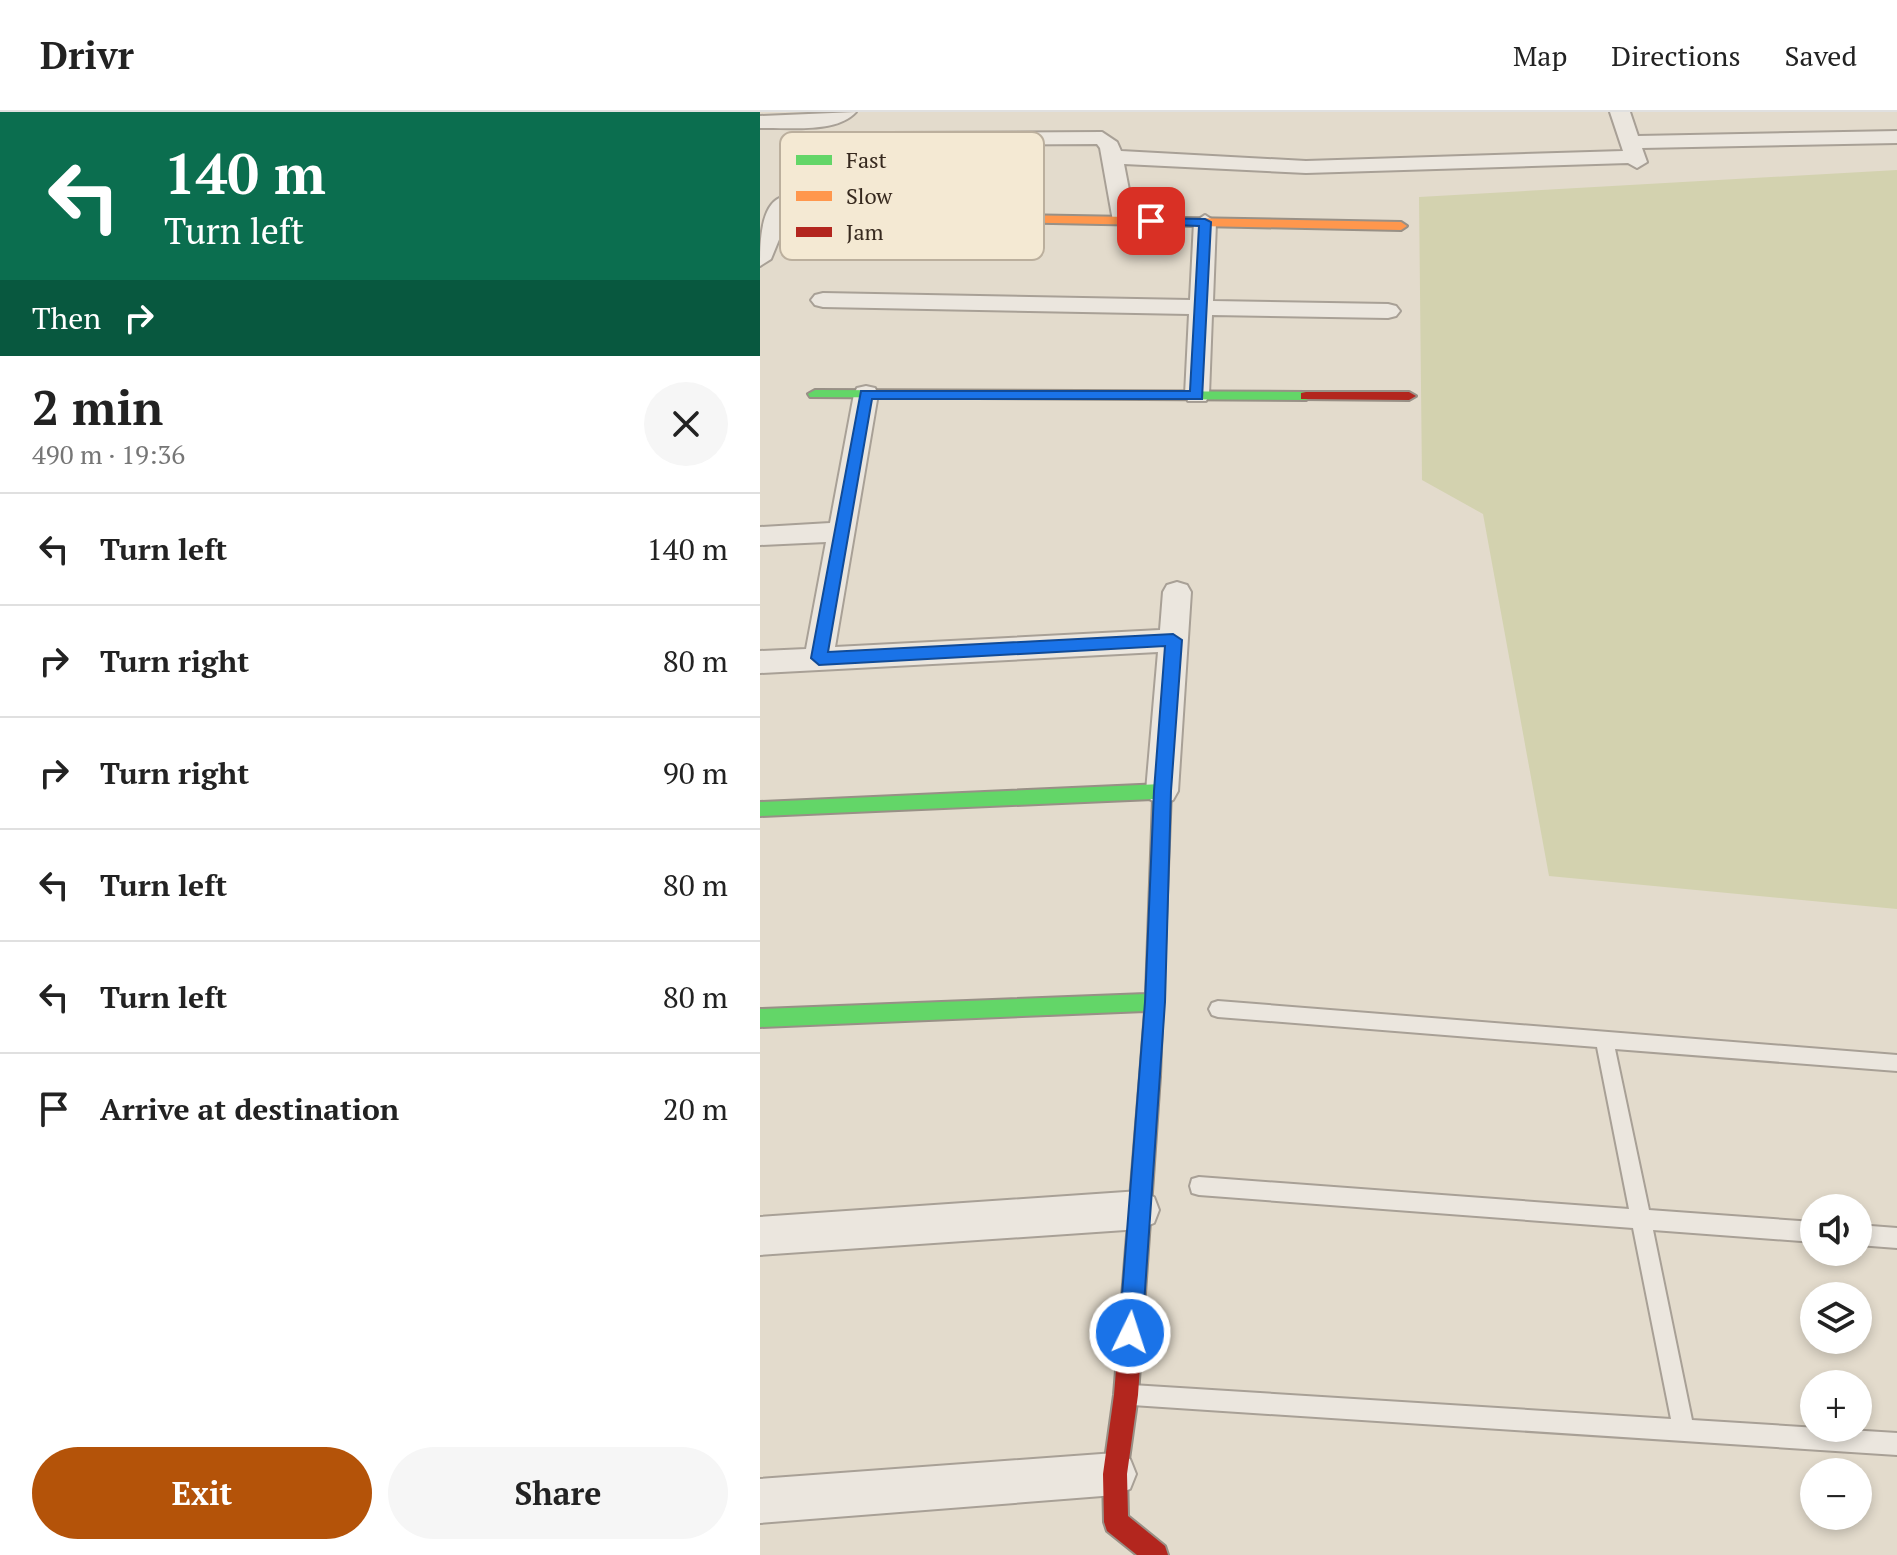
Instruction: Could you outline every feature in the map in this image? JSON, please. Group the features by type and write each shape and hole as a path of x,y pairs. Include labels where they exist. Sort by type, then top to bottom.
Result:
{"street":[{"path":"760,122 824,120 846,112"},
{"path":"1620,112 1636,158"},
{"path":"1868,112 1891,136 1897,154"},
{"path":"1113,157 1306,167 1636,158 1891,136"},
{"path":"1044,138 1102,138 1110,146 1124,221"},
{"path":"765,262 780,213"},
{"path":"1044,219 1401,226"},
{"path":"1197,395 1205,222"},
{"path":"823,300 1388,311"},
{"path":"815,394 1409,396"},
{"path":"819,658 866,394"},
{"path":"760,536 843,532"},
{"path":"1156,1555 1116,1522 1115,1474 1126,1395 1155,1002 1162,791 1177,592"},
{"path":"760,662 1173,640"},
{"path":"760,809 1162,791"},
{"path":"760,1018 1155,1002"},
{"path":"760,1236 1140,1210"},
{"path":"760,1501 1115,1474"}],"lane":[{"path":"1218,1009 1897,1063"},
{"path":"1605,1042 1684,1431"},
{"path":"1199,1186 1800,1231"},
{"path":"1872,1236 1897,1238"},
{"path":"1126,1395 1897,1444"}],"green space":[{"path":"1897,170 1897,909 1549,876 1483,514 1422,480 1419,197"}],"traffic: fast":[{"path":"815,394 1306,396"},
{"path":"760,809 1162,791 1155,1002"},
{"path":"760,1018 1155,1002 1150,1076"}],"traffic: slow":[{"path":"1044,219 1401,226"}],"traffic: jam":[{"path":"1306,396 1409,396"},
{"path":"1150,1076 1126,1395 1115,1474 1116,1522 1156,1555"}],"route":[{"path":"1130,1333 1155,1002 1162,791 1173,640 819,658 866,394 1197,395 1205,222 1151,221"}]}
